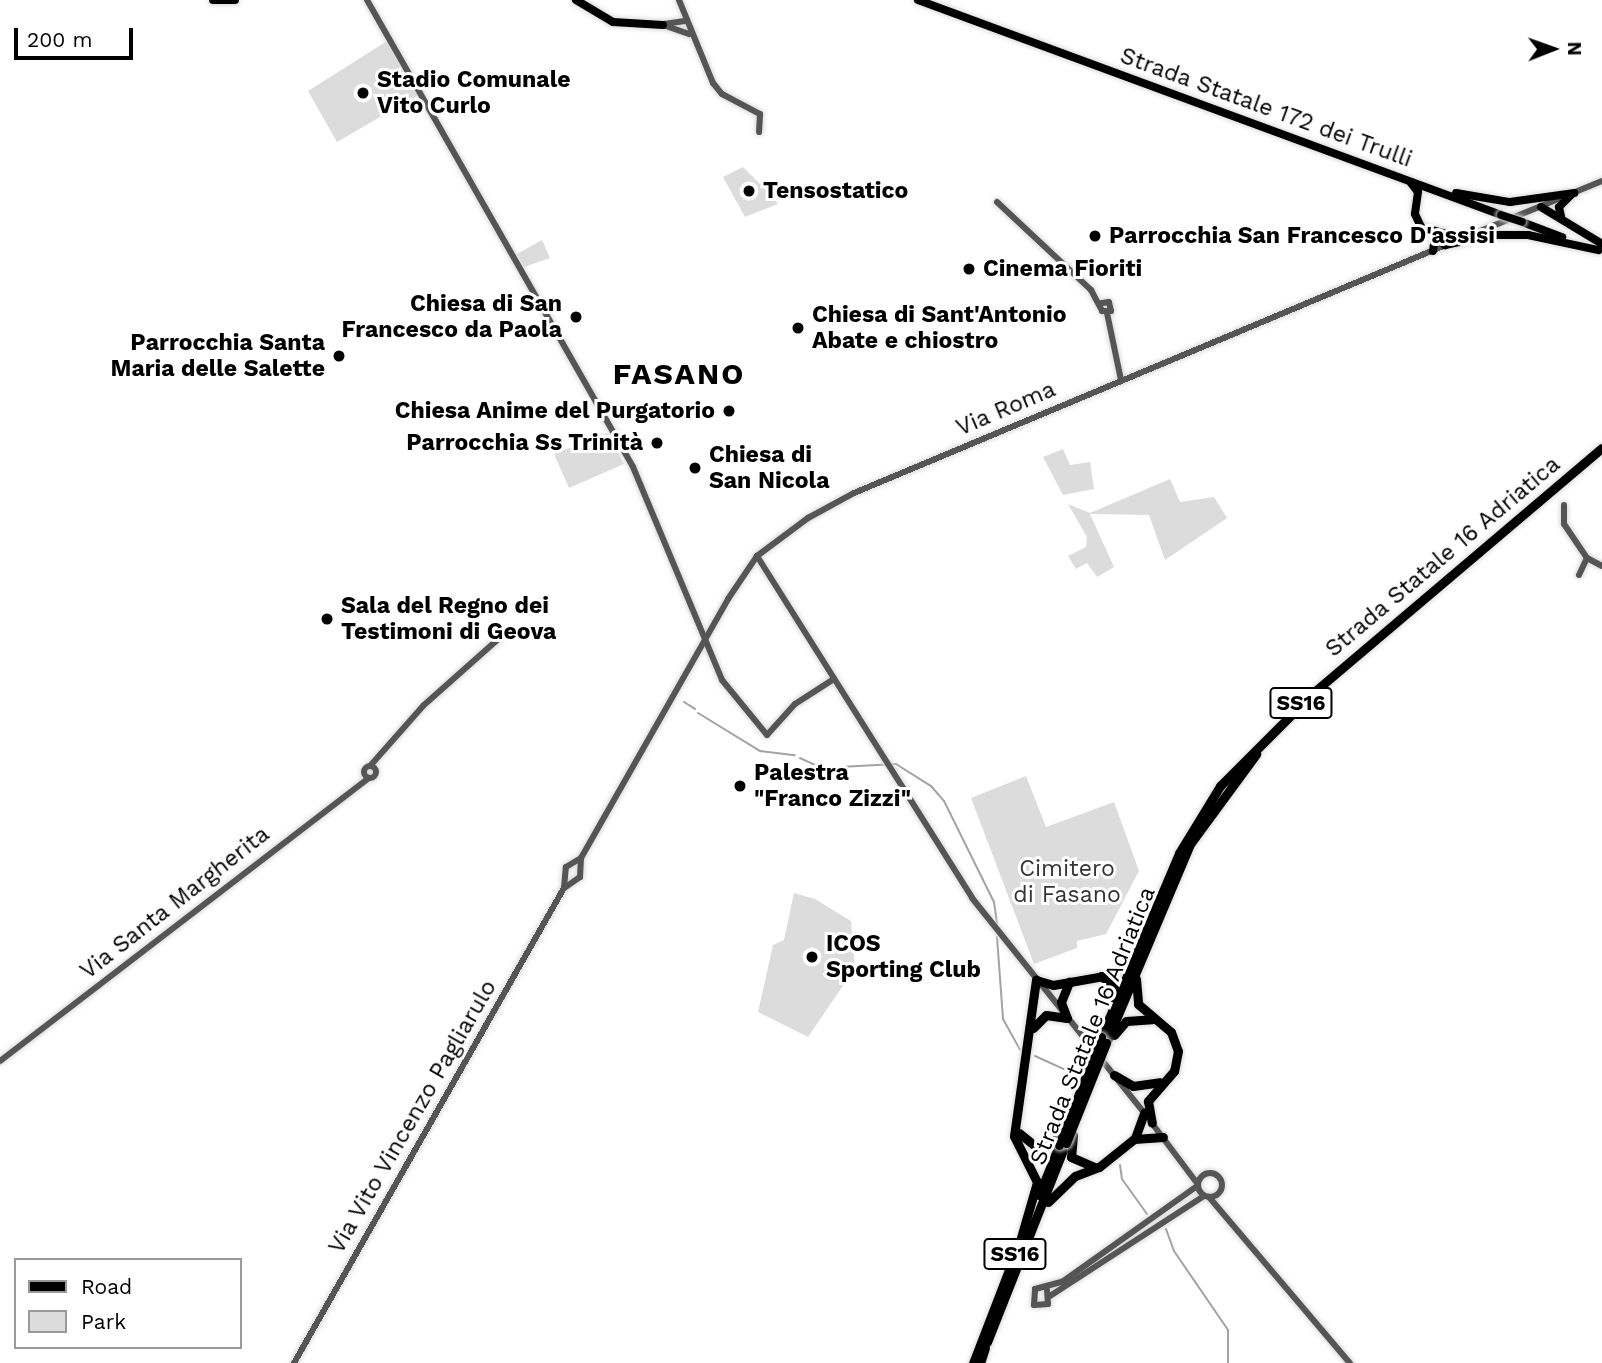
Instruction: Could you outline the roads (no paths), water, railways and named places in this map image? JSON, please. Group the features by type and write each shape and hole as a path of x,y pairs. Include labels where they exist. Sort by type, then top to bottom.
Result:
{"highway":[{"name":"Strada Statale 16 Adriatica","path":"1075,1112 1096,1069 1105,1042 1108,1019 1144,929 1201,815 1253,749 1602,448"},
{"name":"Strada Statale 16 Adriatica","path":"979,1363 1029,1241 1075,1112 1148,941 1201,826 1267,742 1602,454"},
{"path":"1018,1248 1037,1182 1015,1126 1031,1032 1036,980 1069,982 1101,976 1124,967 1144,929"},
{"path":"1148,941 1134,991 1154,1019 1177,1041 1177,1062 1149,1101 1152,1122"},
{"path":"1101,976 1114,986 1108,1019"},
{"path":"1031,1032 1046,1015 1067,1018 1062,1002 1069,982"},
{"path":"1105,1042 1126,1021 1154,1019"},
{"path":"1114,1075 1143,1087 1167,1078"},
{"path":"1029,1241 1057,1189 1095,1168 1134,1139 1144,1113"},
{"path":"1134,1139 1163,1137"},
{"path":"1021,1142 1036,1147 1063,1144 1077,1164 1095,1168"},
{"name":"Strada Statale 16 Adriatica","path":"973,1363 1063,1144"}],"main road":[{"path":"213,0 234,0"},
{"path":"576,0 613,22 663,25"},
{"name":"Strada Statale 172 dei Trulli","path":"918,0 1500,215 1601,248"},
{"path":"1406,179 1419,198 1417,221 1445,246 1510,234 1601,248"},
{"path":"1423,185 1510,202 1574,193"},
{"path":"1419,198 1430,192 1447,194"},
{"path":"1561,216 1561,202 1574,193"},
{"path":"1541,206 1561,216 1601,248"},
{"path":"1435,236 1464,238"},
{"path":"1433,251 1435,236"}],"street":[{"path":"366,0 382,20"},
{"path":"375,0 382,20 640,481 722,680 767,735 795,704 834,679"},
{"path":"675,23 679,2"},
{"path":"679,2 691,35 718,91 750,110"},
{"path":"663,25 685,21"},
{"path":"675,23 691,35"},
{"name":"Via Roma","path":"577,866 705,641 757,556 854,493 1602,181"},
{"path":"997,202 1102,303 1107,313 1121,380"},
{"path":"1564,505 1564,524 1587,558 1591,571"},
{"path":"757,556 972,898 1189,1168 1197,1185 1225,1211 1350,1363"},
{"path":"1587,558 1602,566"},
{"path":"1579,575 1587,558"},
{"path":"366,775 424,705 505,633"},
{"path":"366,775 372,767"},
{"name":"Via Santa Margherita","path":"0,1061 366,775"},
{"path":"577,866 574,880 566,877 566,867 577,866"},
{"name":"Via Vito Vincenzo Pagliarulo","path":"294,1363 564,888 566,877"},
{"name":"Via Vito Vincenzo Pagliarulo","path":"564,888 574,880"},
{"path":"1189,1168 1220,1177 1225,1211"},
{"path":"1206,1173 1197,1185 1049,1293 1221,1189"}],"waterway":[{"path":"684,702 695,709"},
{"path":"698,713 760,751 795,755"},
{"path":"800,758 821,768 896,764 931,786 944,801 994,902 997,924"},
{"path":"997,937 1003,1019 1020,1050"},
{"path":"1035,1056 1079,1076"},
{"path":"1120,1165 1122,1179 1147,1214"},
{"path":"1166,1229 1174,1251 1228,1330 1228,1363"}],"place":[{"name":"Stadio Comunale Vito Curlo","path":"363,93"},
{"name":"Tensostatico","path":"749,191"},
{"name":"Parrocchia San Francesco D'assisi","path":"1095,236"},
{"name":"Cinema Fioriti","path":"969,269"},
{"name":"Chiesa di San Francesco da Paola","path":"576,317"},
{"name":"Chiesa di Sant'Antonio Abate e chiostro","path":"798,328"},
{"name":"Parrocchia Santa Maria delle Salette","path":"339,356"},
{"name":"Chiesa Anime del Purgatorio","path":"729,411"},
{"name":"Parrocchia Ss Trinità","path":"657,443"},
{"name":"Chiesa di San Nicola","path":"695,468"},
{"name":"Sala del Regno dei Testimoni di Geova","path":"327,619"},
{"name":"Palestra \"Franco Zizzi\"","path":"740,786"},
{"name":"ICOS Sporting Club","path":"812,957"}],"district":[{"name":"FASANO","path":"679,374"}],"park label":[{"name":"Cimitero di Fasano","path":"1067,882"}]}
